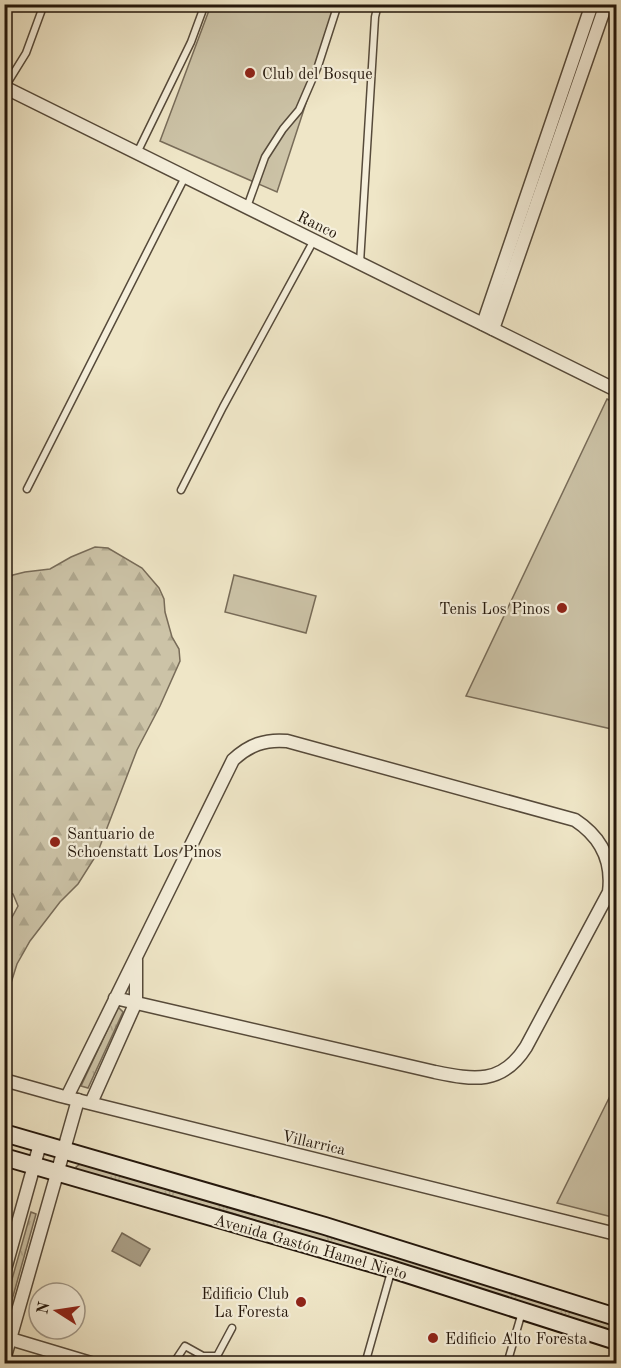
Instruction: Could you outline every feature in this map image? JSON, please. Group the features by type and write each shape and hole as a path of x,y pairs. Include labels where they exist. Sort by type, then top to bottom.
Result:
{"main road":[{"name":"Avenida Gastón Hamel Nieto","path":"4,1133 325,1226 616,1317"},
{"name":"Avenida Gastón Hamel Nieto","path":"4,1157 391,1269 616,1341"}],"street":[{"path":"488,326 592,4"},
{"path":"488,326 606,4"},
{"name":"Ranco","path":"4,87 616,390"},
{"path":"4,1360 8,1338 63,1151 72,1098 116,998 136,956 233,760 251,746 262,742 287,741 575,820 602,846 608,864 609,892 526,1047 512,1065 493,1076 457,1077 116,998"},
{"path":"91,1103 136,1002 136,956"},
{"name":"Villarrica","path":"4,1080 616,1234"},
{"path":"4,1273 40,1144"},
{"path":"8,1338 94,1364"}],"lane":[{"path":"4,87 26,53 44,4"},
{"path":"137,153 191,42 205,4"},
{"path":"247,207 265,158 298,110 318,66 338,4"},
{"path":"360,263 375,18 378,4"},
{"path":"27,489 185,177"},
{"path":"181,490 223,407 314,240"},
{"path":"365,1364 391,1269"},
{"path":"507,1364 522,1311"},
{"path":"173,1364 185,1346 203,1356 217,1356 232,1328"}],"green space":[{"name":"Club del Bosque","path":"211,5 338,5 277,192 160,141"},
{"name":"Tenis Los Pinos","path":"607,399 616,404 616,730 466,696"},
{"name":"Santuario de Schoenstatt Los Pinos","path":"95,547 108,548 142,568 159,588 164,599 172,637 179,649 180,661 137,750 97,854 78,884 60,902 30,941 17,964 5,1002 5,924 11,919 18,906 13,894 4,890 5,580 25,572 50,569"},
{"path":"234,575 316,596 306,633 225,612"},
{"path":"118,1007 123,1012 88,1088 81,1086"},
{"path":"616,1084 616,1218 557,1203"},
{"path":"80,1164 361,1245 616,1325 616,1333 232,1213 78,1172 76,1167"},
{"path":"31,1212 36,1214 5,1325 5,1304"}],"shaded area":[{"path":"122,1233 150,1249 140,1266 112,1251"}],"place":[{"name":"Club del Bosque","path":"250,73"},
{"name":"Tenis Los Pinos","path":"562,608"},
{"name":"Santuario de Schoenstatt Los Pinos","path":"55,842"},
{"name":"Edificio Club La Foresta","path":"301,1302"},
{"name":"Edificio Alto Foresta","path":"433,1338"}]}
